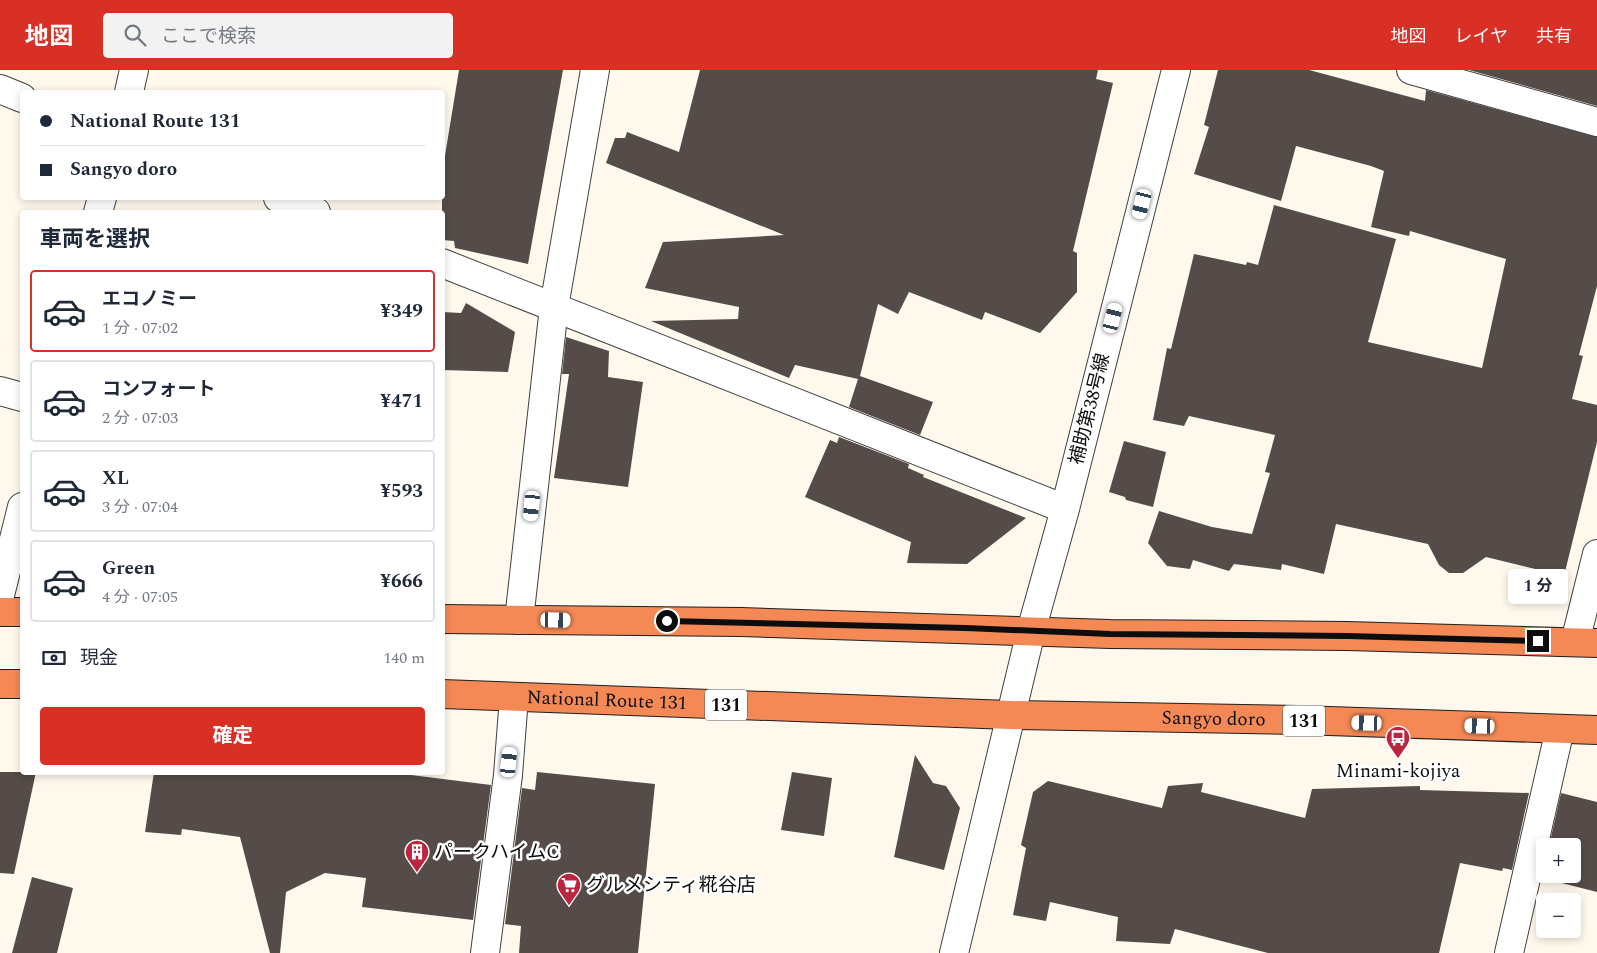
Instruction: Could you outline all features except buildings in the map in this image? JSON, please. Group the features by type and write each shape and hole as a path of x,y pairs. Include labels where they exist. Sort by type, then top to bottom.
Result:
{"highway":[{"path":"0,612 20,612"},
{"path":"445,619 741,622 1030,631 1586,642"},
{"path":"0,684 20,684"},
{"name":"National Route 131","path":"445,694 1010,716"},
{"name":"Sangyo doro","path":"1010,716 1300,720 1597,730"}],"street":[{"path":"129,90 134,70"},
{"path":"519,620 554,307 595,70"},
{"name":"補助第38号線","path":"954,953 1030,631 1065,509 1176,70"},
{"path":"1411,70 1597,122"},
{"path":"0,89 20,97"},
{"path":"283,200 311,210"},
{"path":"445,264 1065,509"},
{"path":"0,391 20,396"},
{"path":"0,595 20,515"},
{"path":"1586,642 1597,554"},
{"path":"485,953 508,775 514,697"},
{"path":"1508,953 1560,729"}],"place":[{"name":"Minami-kojiya","path":"1398,759"},
{"name":"パークハイムC","path":"417,873"},
{"name":"グルメシティ糀谷店","path":"569,906"}],"route":[{"path":"667,621 966,628 1110,634 1347,636 1538,641"}]}
